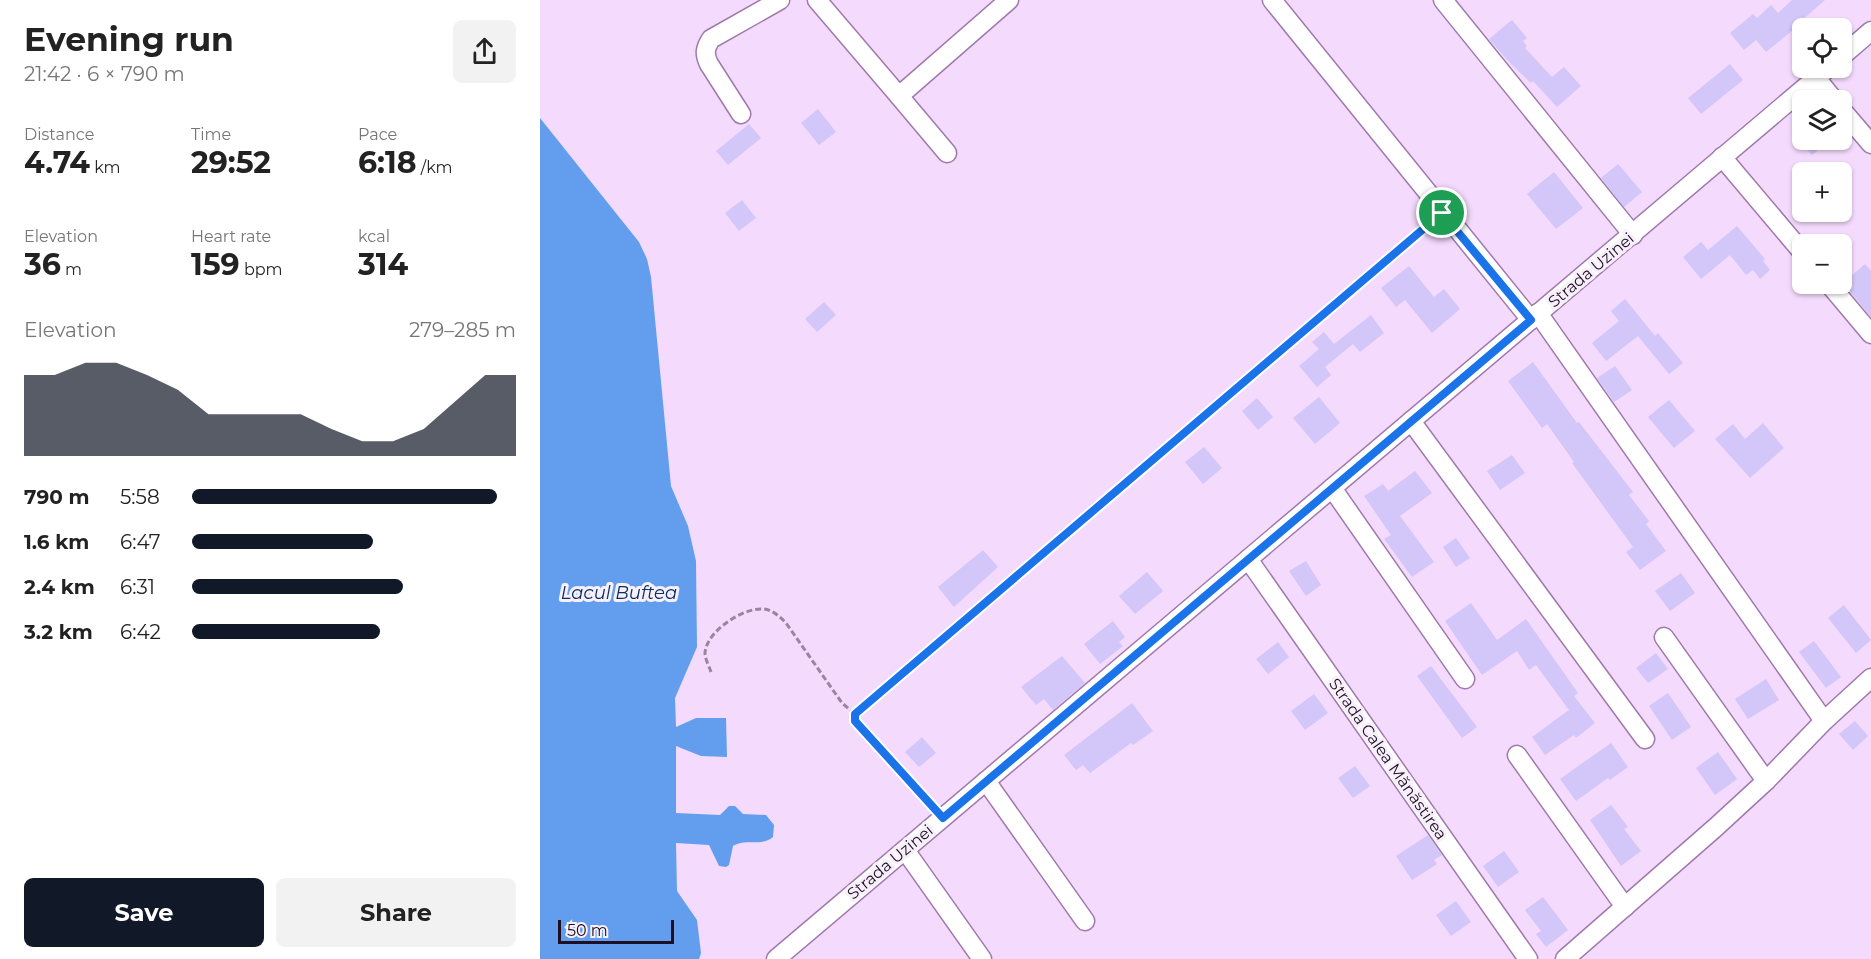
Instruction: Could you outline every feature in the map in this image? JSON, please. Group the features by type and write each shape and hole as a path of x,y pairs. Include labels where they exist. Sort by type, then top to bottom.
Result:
{"street":[{"path":"741,114 709,64 706,57 707,45 711,39 780,0"},
{"path":"818,0 947,153"},
{"path":"899,96 1009,0"},
{"path":"1272,0 1442,213 1534,316 1824,721"},
{"path":"1443,0 1634,234"},
{"path":"1852,48 1871,32"},
{"name":"Strada Uzinei","path":"776,959 1816,78"},
{"path":"1852,122 1871,144"},
{"path":"1722,157 1792,240"},
{"path":"1837,294 1871,334"},
{"path":"1411,421 1645,739"},
{"path":"1332,488 1465,679"},
{"name":"Strada Calea Mănăstirea","path":"1248,559 1528,959"},
{"path":"1664,637 1766,781"},
{"path":"1565,959 1716,827 1871,678"},
{"path":"1517,755 1625,907"},
{"path":"986,781 1085,921"},
{"path":"904,850 982,959"}],"path":[{"path":"943,818 855,721 855,714 1442,213"},
{"path":"711,672 705,654 711,636 742,613 761,609 775,612 786,623 842,703 855,714"}],"water":[{"name":"Lacul Buftea","path":"540,118 639,242 647,259 651,277 671,486 688,526 696,561 697,647 675,698 676,727 696,718 726,718 727,757 701,756 676,746 676,813 720,815 729,806 735,806 743,814 766,815 774,825 773,837 768,840 733,846 729,865 726,867 719,866 709,845 676,843 677,891 697,920 701,953 699,959 540,959"}],"building":[{"path":"1792,0 1825,0 1804,18 1792,18 1792,31 1766,52 1756,40 1744,50 1730,33 1753,14 1757,18 1771,5 1778,13"},
{"path":"1512,20 1527,38 1523,41 1527,46 1525,48 1552,77 1564,67 1581,86 1557,107 1533,81 1531,83 1509,62 1489,39"},
{"path":"1730,64 1743,80 1701,114 1688,98"},
{"path":"818,109 836,132 819,145 801,123"},
{"path":"749,124 761,138 728,165 716,151"},
{"path":"1807,150 1818,150 1812,155"},
{"path":"1618,164 1642,192 1624,207 1601,178"},
{"path":"1554,172 1583,208 1556,229 1527,194"},
{"path":"742,200 756,218 739,231 725,213"},
{"path":"1737,226 1765,259 1763,261 1770,270 1760,279 1753,270 1746,275 1730,255 1701,279 1683,257 1701,242 1708,250"},
{"path":"1865,264 1871,271 1871,317 1852,294 1852,275"},
{"path":"1409,266 1434,297 1444,289 1460,309 1432,333 1405,300 1396,307 1381,288"},
{"path":"1625,299 1655,336 1658,333 1683,363 1669,374 1638,336 1606,361 1592,343 1619,321 1611,311"},
{"path":"824,302 836,315 817,332 805,319"},
{"path":"1371,315 1384,333 1360,352 1353,344 1325,367 1331,375 1317,387 1299,366 1319,349 1312,342 1324,332 1334,344"},
{"path":"1533,362 1577,423 1579,422 1633,492 1629,495 1649,521 1646,524 1666,551 1640,570 1626,552 1633,547 1572,463 1574,462 1547,424 1542,428 1508,381"},
{"path":"1615,366 1632,390 1614,402 1597,378"},
{"path":"1319,397 1340,423 1315,444 1293,418"},
{"path":"1257,398 1273,417 1258,430 1242,411"},
{"path":"1669,400 1695,431 1674,448 1648,417"},
{"path":"1763,423 1784,448 1750,478 1715,439 1733,424 1745,439"},
{"path":"1204,447 1222,468 1203,484 1185,462"},
{"path":"1512,455 1525,473 1500,490 1487,471"},
{"path":"1415,471 1432,493 1400,516 1434,562 1412,577 1384,539 1391,535 1364,496 1383,484 1388,491"},
{"path":"1456,538 1470,558 1456,567 1443,547"},
{"path":"983,550 998,567 954,607 938,587"},
{"path":"1306,561 1321,585 1306,596 1289,571"},
{"path":"1147,572 1163,591 1135,614 1119,596"},
{"path":"1681,573 1695,593 1670,611 1655,591"},
{"path":"1471,603 1497,640 1526,619 1578,693 1574,696 1595,723 1576,738 1574,735 1545,755 1532,737 1569,710 1536,665 1529,670 1517,651 1482,675 1445,621"},
{"path":"1844,605 1871,640 1856,653 1828,618"},
{"path":"1113,621 1125,637 1119,642 1123,646 1100,664 1084,644"},
{"path":"1814,641 1841,677 1826,688 1799,652"},
{"path":"1278,642 1289,657 1268,674 1256,659"},
{"path":"1656,653 1668,669 1648,683 1636,668"},
{"path":"1062,656 1085,683 1053,710 1044,699 1036,705 1021,687"},
{"path":"1431,666 1477,727 1462,738 1417,676"},
{"path":"1766,679 1779,700 1748,719 1735,699"},
{"path":"1668,693 1691,727 1672,740 1649,706"},
{"path":"1314,694 1328,713 1305,730 1291,711"},
{"path":"1132,703 1153,731 1133,745 1131,743 1090,773 1083,765 1076,770 1064,755"},
{"path":"1855,721 1868,736 1853,750 1839,734"},
{"path":"922,737 936,753 919,767 905,752"},
{"path":"1611,743 1628,767 1576,801 1560,779"},
{"path":"1718,752 1737,779 1715,795 1696,768"},
{"path":"1355,766 1370,786 1353,798 1338,778"},
{"path":"1611,805 1628,827 1624,829 1641,851 1621,866 1590,820"},
{"path":"1428,835 1442,855 1434,860 1437,864 1412,880 1396,856"},
{"path":"1504,851 1519,872 1498,887 1483,866"},
{"path":"1543,897 1568,930 1546,947 1536,934 1541,931 1525,910"},
{"path":"1456,901 1471,922 1451,936 1436,915"}],"route":[{"path":"1442,213 1531,320 943,818 855,721 855,714 1442,213"}]}
